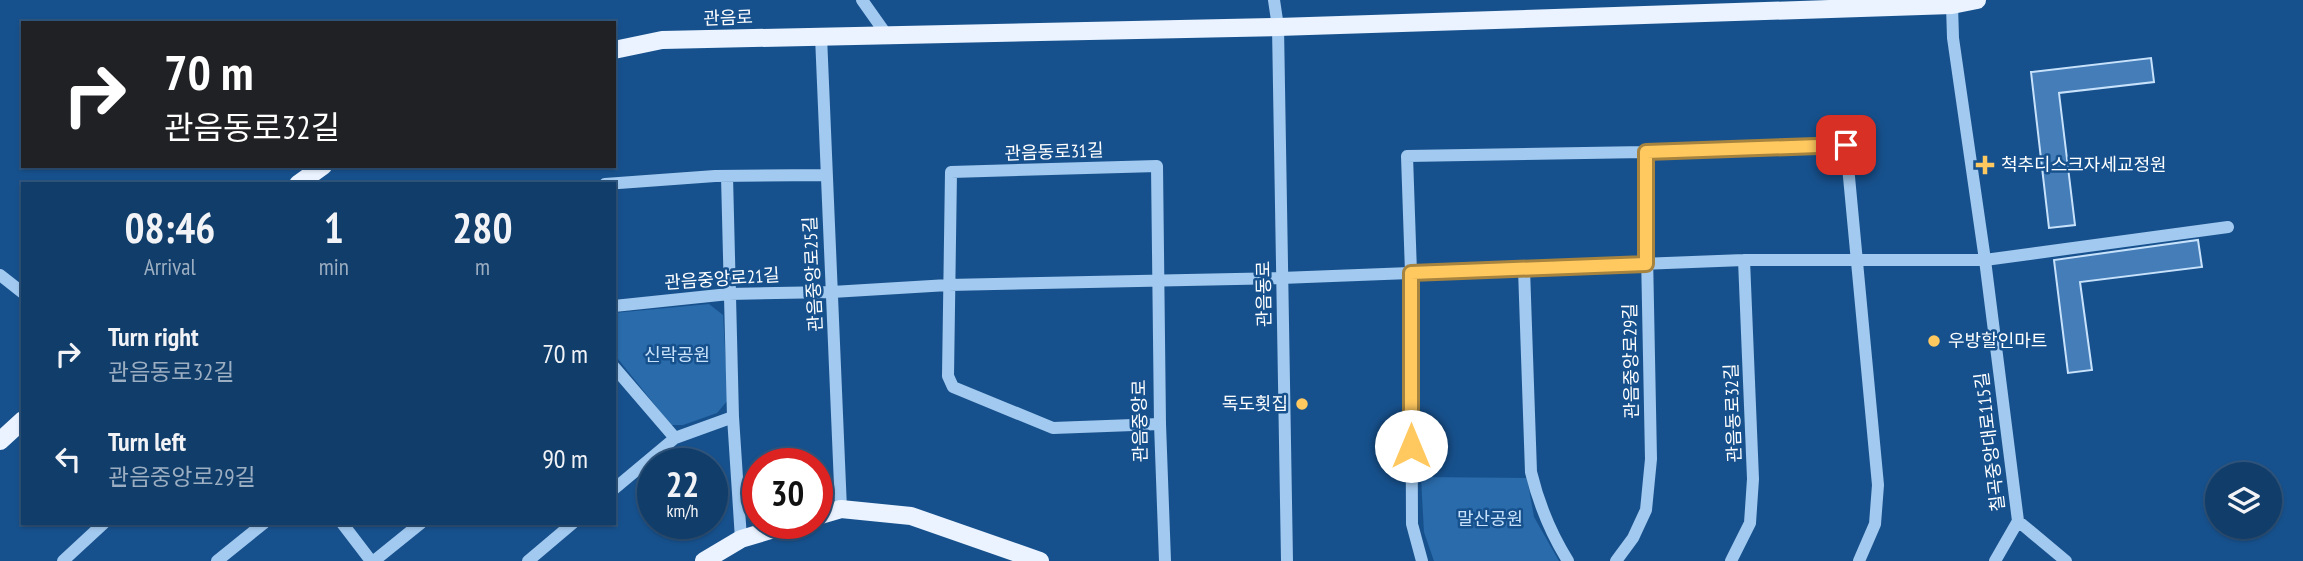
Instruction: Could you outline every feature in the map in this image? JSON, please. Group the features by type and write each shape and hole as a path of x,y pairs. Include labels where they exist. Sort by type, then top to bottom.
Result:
{"main road":[{"name":"관음로","path":"616,50 662,40 1278,27 1952,5 1977,0"},
{"path":"301,182 321,168"},
{"path":"0,441 21,422"},
{"path":"833,511 841,509 911,516 1040,561"},
{"path":"704,561 741,539"}],"street":[{"path":"862,0 887,34"},
{"name":"관음동로","path":"1274,0 1278,27 1287,561"},
{"name":"칠곡중앙대로115길","path":"1952,5 1953,38 1985,260 2018,521 2066,561"},
{"name":"관음중앙로25길","path":"821,36 841,509"},
{"path":"1422,561 1412,524 1411,273 1407,156 1846,145 1878,485 1875,524 1859,561"},
{"name":"관음중앙로29길","path":"1616,561 1633,538 1646,510 1651,459 1646,152"},
{"name":"관음동로31길","path":"1158,280 1157,166 951,172 948,376 953,387 1053,428 1160,425"},
{"path":"616,183 727,176 825,175"},
{"path":"727,176 733,417 741,539"},
{"path":"832,292 948,285 1282,278 1744,260 1985,260 2228,227"},
{"name":"관음동로32길","path":"1731,561 1750,523 1753,479 1744,260"},
{"path":"1524,269 1531,472 1551,533 1568,561"},
{"path":"0,275 21,291"},
{"name":"관음중앙로","path":"1158,280 1165,561"},
{"name":"관음중앙로21길","path":"616,306 729,294 832,292"},
{"path":"616,369 675,438"},
{"path":"616,487 675,438 733,417"},
{"path":"1995,561 2018,521"},
{"path":"63,561 102,525"},
{"path":"216,561 261,525"},
{"path":"344,525 373,561 418,525"},
{"path":"528,561 571,525"}],"green space":[{"name":"신락공원","path":"709,304 723,315 728,400 717,413 683,425 671,425 616,356 616,313"},
{"name":"말산공원","path":"1421,477 1527,478 1534,517 1559,561 1434,561 1424,532"}],"building":[{"path":"2151,58 2154,82 2059,93 2075,225 2049,228 2031,72"},
{"path":"2198,240 2202,267 2080,282 2092,370 2068,373 2054,260"}],"place":[{"name":"척추디스크자세교정원","path":"1985,165"},
{"name":"우방할인마트","path":"1934,341"},
{"name":"독도횟집","path":"1302,404"}],"route":[{"path":"1411,446 1411,273 1646,264 1646,152 1846,145"}]}
